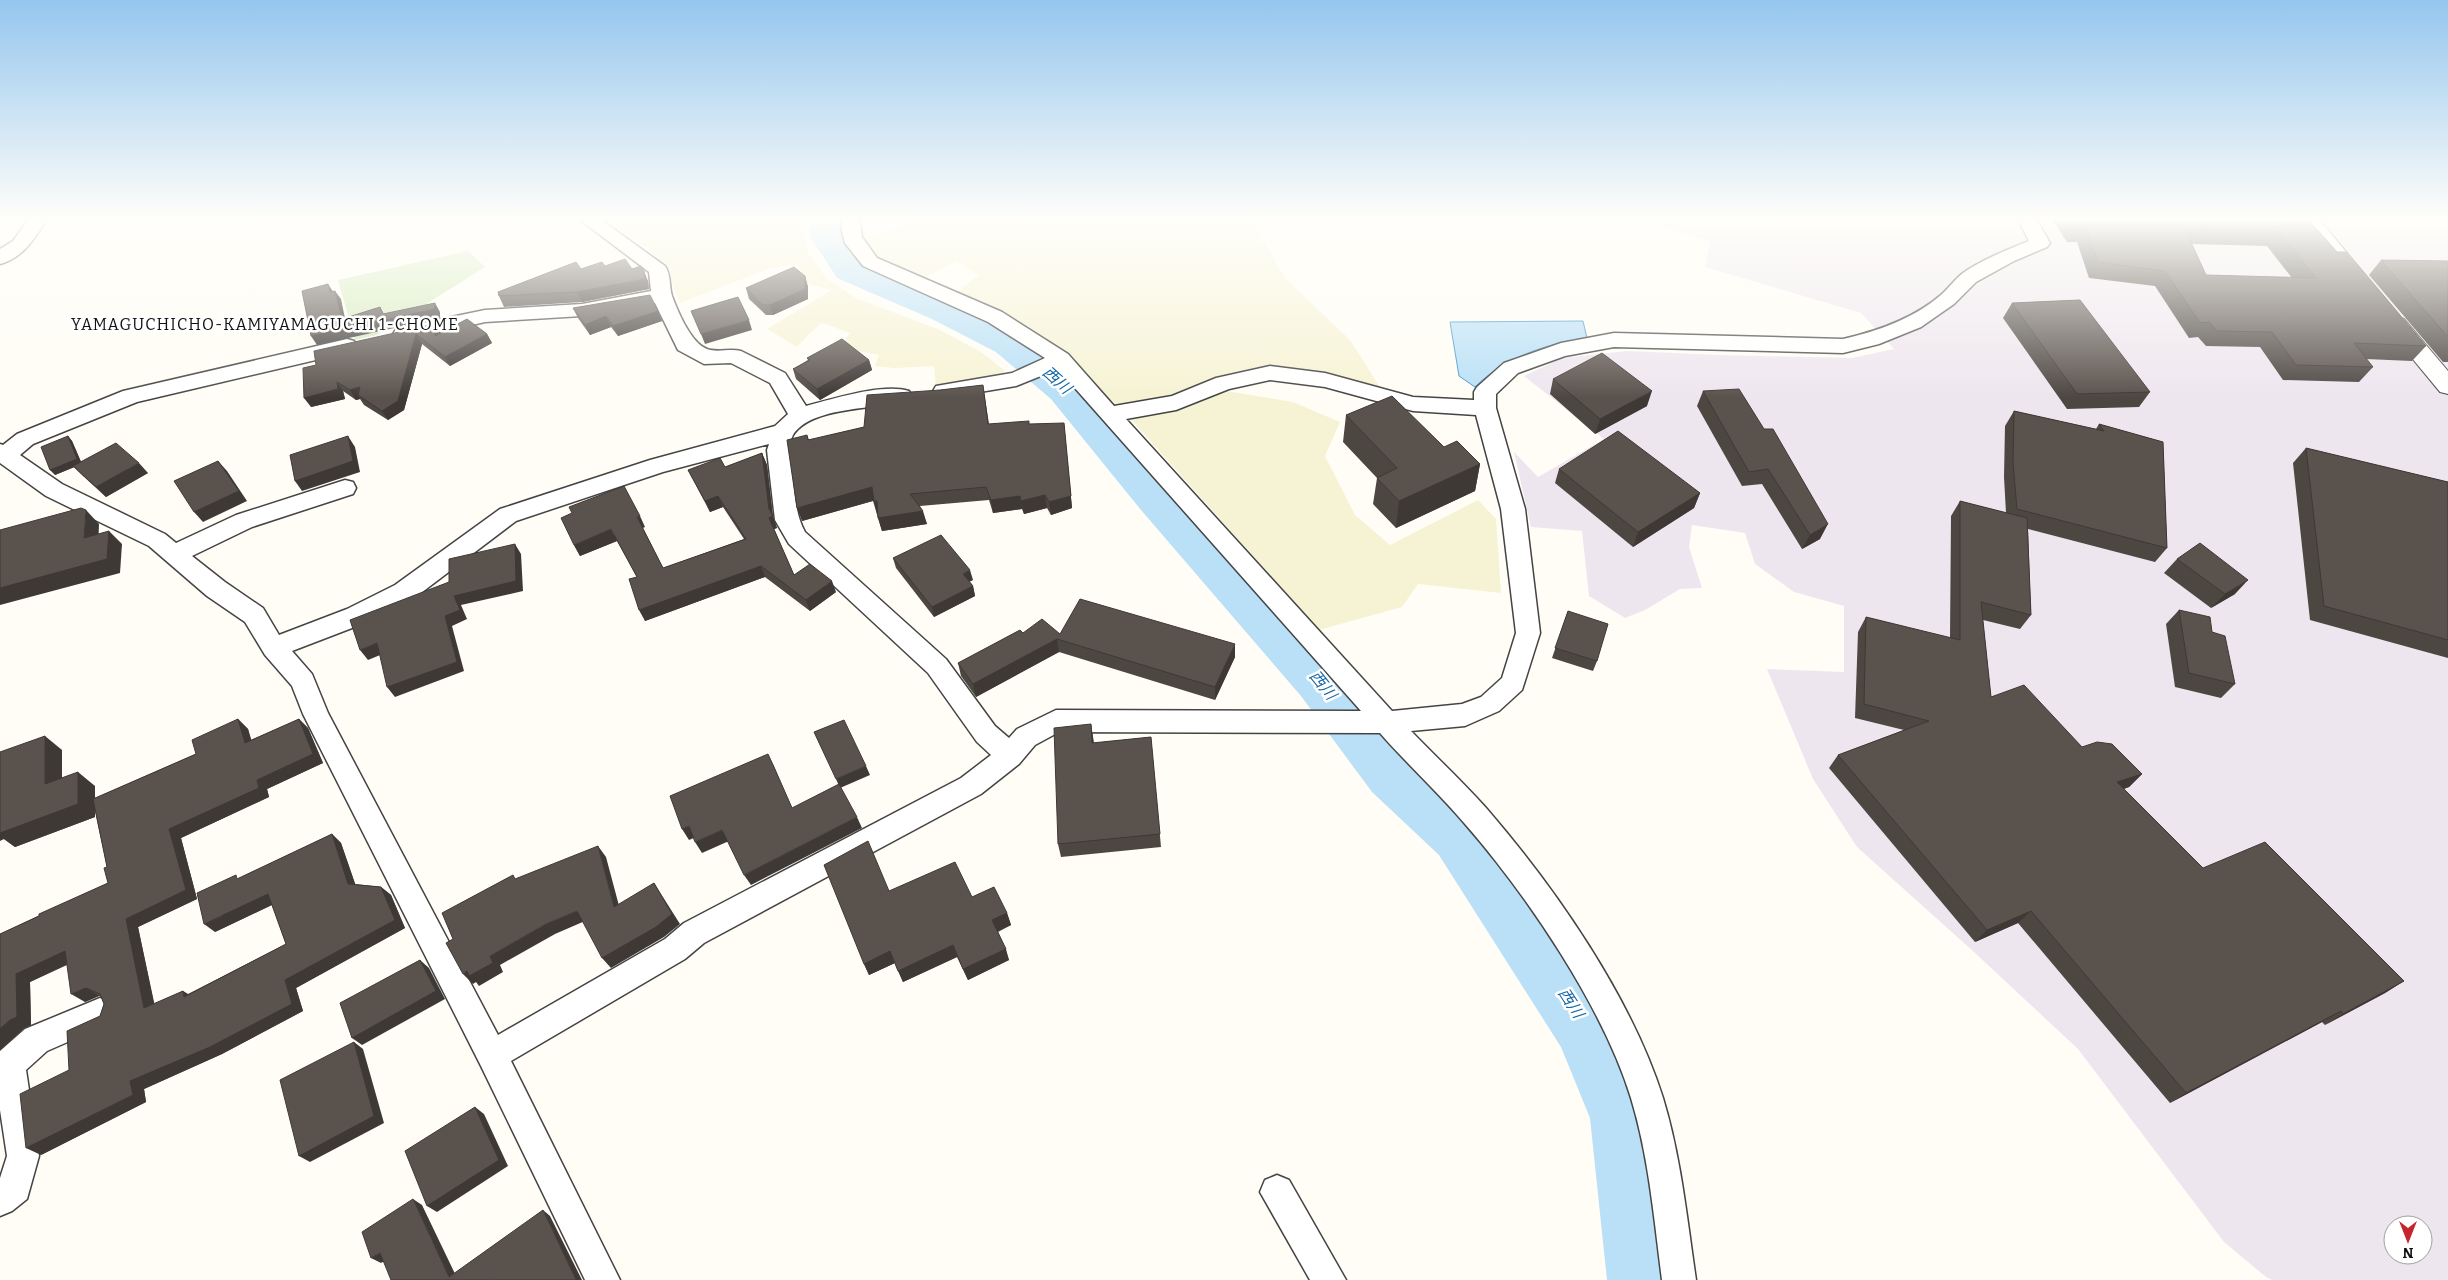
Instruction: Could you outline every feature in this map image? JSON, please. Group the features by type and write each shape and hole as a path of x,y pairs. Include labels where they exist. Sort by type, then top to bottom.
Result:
{"street":[{"path":"659,279 662,295 685,345 704,357 734,356 778,378 800,414"},
{"path":"908,279 995,317 1061,358 1379,723 1440,777 1489,832 1556,924 1598,991 1638,1072 1658,1140 1679,1280"},
{"path":"492,1055 675,949 694,933 970,786 1010,756 1026,737 1056,721 1379,723 1465,715 1490,704 1513,683 1528,633 1513,509 1486,408 1485,392 1511,368 1561,350 1614,340 1843,346 1879,337 1914,322 1947,300 1968,279"},
{"path":"596,1277 492,1055 316,714 303,682 274,648 254,615 216,589 157,540 54,490 2,454 25,439 132,396 213,376 485,316 582,310 662,295"},
{"path":"2380,306 2448,386"},
{"path":"1010,756 986,734 937,666 797,538 787,520 778,450 783,432 800,414 859,400 922,394 1016,379 1061,358"},
{"path":"1109,414 1176,403 1224,383 1270,373 1325,380 1413,404 1486,408"},
{"path":"274,648 356,616 404,592 508,515 658,466 783,432"},
{"path":"174,554 244,521 345,488"},
{"path":"0,1199 15,1187 23,1156 9,1064 36,1040 100,1012"},
{"path":"1277,1192 1329,1280"}],"shaded area":[{"path":"670,279 743,279 680,303"},
{"path":"805,279 827,279 856,298 940,330 981,352 1004,370 1004,375 936,388 934,366 894,368 875,366 879,355 840,347 850,333 822,323 797,347 767,329 832,290 808,284"},
{"path":"974,279 1286,279 1350,340 1381,389 1261,368 1174,398 1113,404 1069,355 1022,326 957,292"},
{"path":"1745,279 2448,279 2448,1280 2272,1280 2266,1277 2224,1242 2078,1049 1857,847 1813,779 1767,669 1844,672 1844,606 1794,592 1755,564 1745,533 1692,525 1689,547 1702,588 1680,589 1645,610 1625,618 1589,596 1582,531 1531,527 1514,452 1538,477 1604,439 1524,376 1562,358 1628,351 1852,358 1894,349 1861,313"},
{"path":"1220,390 1293,402 1340,422 1325,456 1355,515 1390,545 1478,500 1496,519 1501,593 1418,584 1402,607 1319,630 1128,416 1183,408"}],"green space":[{"path":"466,279 377,335 355,340 338,280"}],"water":[{"path":"1583,321 1587,338 1541,348 1513,360 1499,368 1475,387 1459,376 1450,322"}],"building":[{"path":"532,279 645,279 577,292 499,296 498,292"},
{"path":"767,279 805,279 805,289 770,305 762,305 746,288"},
{"path":"2170,279 2369,279 2426,346 2354,343 2373,367 2296,365 2272,332 2217,331 2209,322 2200,323"},
{"path":"2397,279 2448,279 2448,337"},
{"path":"328,284 330,292 335,291 342,319 380,307 383,314 435,303 435,309 311,336 302,291"},
{"path":"650,295 658,311 613,326 606,316 585,325 573,308"},
{"path":"738,297 749,320 701,334 691,311"},
{"path":"2080,300 2150,392 2077,394 2012,303"},
{"path":"467,319 487,334 445,357 416,334 398,401 382,411 358,395 360,387 350,390 337,382 338,389 304,398 303,368 316,365 314,351 435,324 435,336"},
{"path":"842,339 869,360 817,389 793,369 810,360 807,358"},
{"path":"1602,353 1652,391 1600,419 1553,379"},
{"path":"983,385 988,424 1029,421 1029,424 1064,423 1071,496 1049,502 1045,495 1021,501 1020,496 991,500 986,487 910,494 923,511 878,518 877,501 874,501 872,487 797,508 787,440 807,435 808,440 864,427 867,395"},
{"path":"1739,389 1764,429 1773,429 1828,524 1810,535 1768,469 1749,472 1703,391"},
{"path":"1392,396 1444,447 1457,441 1480,464 1399,501 1377,478 1397,468 1346,415"},
{"path":"2014,411 2104,431 2099,424 2163,442 2167,548 2017,509 2013,463"},
{"path":"1618,431 1700,493 1638,532 1559,469"},
{"path":"68,436 77,459 50,470 41,447"},
{"path":"348,436 353,461 295,481 290,455"},
{"path":"116,443 139,463 96,487 73,466"},
{"path":"2306,448 2448,482 2448,640 2324,606"},
{"path":"762,453 769,509 773,516 769,518 794,575 810,564 832,581 806,600 761,566 639,610 629,579 637,577 611,529 574,545 561,518 572,513 569,507 624,486 640,516 637,517 663,568 746,539 718,496 705,501 688,470 720,458 725,467"},
{"path":"218,461 239,491 194,512 174,481"},
{"path":"1960,501 2027,518 2031,615 1981,602 1991,697 2024,685 2082,747 2097,742 2112,744 2142,774 2117,782 2203,868 2265,842 2404,981 2343,1014 2341,1011 2186,1093 2031,911 1987,930 1838,755 1929,721 1864,704 1866,617 1960,640"},
{"path":"81,508 86,510 84,538 109,531 107,559 0,588 0,530"},
{"path":"941,535 970,570 963,574 973,586 932,607 893,558"},
{"path":"2200,543 2248,580 2225,594 2177,559"},
{"path":"515,544 516,581 454,596 460,610 445,616 457,662 387,687 377,643 360,650 350,620 449,582 449,559"},
{"path":"1080,599 1235,644 1215,687 1057,639 973,684 958,663 1020,630 1023,633 1042,619 1060,634"},
{"path":"2179,610 2210,617 2212,632 2225,636 2235,684 2189,673"},
{"path":"1568,611 1608,624 1597,661 1555,648"},
{"path":"238,719 245,743 299,719 313,754 257,780 259,788 169,829 186,890 126,919 144,1008 183,991 184,997 286,944 268,894 204,924 197,893 236,875 237,879 332,834 348,884 381,887 395,920 285,980 292,1004 210,1047 130,1081 133,1095 26,1148 20,1094 69,1070 67,1031 100,1016 104,1004 100,994 86,988 71,994 65,951 16,974 17,1017 10,1020 0,1029 0,934 108,883 104,868 107,867 93,799 196,754 192,740"},
{"path":"844,720 866,766 836,779 814,732"},
{"path":"1091,724 1092,743 1151,737 1160,834 1058,844 1054,728"},
{"path":"45,736 45,784 78,772 78,804 0,833 0,752"},
{"path":"768,754 792,808 839,784 857,817 744,875 722,830 695,842 689,826 682,829 670,796"},
{"path":"868,841 889,891 955,862 972,897 994,887 1007,913 992,920 1006,949 963,969 953,945 898,971 890,951 864,964 824,865"},
{"path":"598,846 614,907 654,883 672,914 656,927 602,958 577,911 546,924 490,956 493,963 469,976 467,971 463,974 446,943 453,939 442,913 513,875 515,879"},
{"path":"420,960 436,991 352,1038 340,1003"},
{"path":"354,1042 374,1116 299,1156 280,1080"},
{"path":"475,1107 499,1160 427,1206 405,1151"},
{"path":"413,1199 449,1277 543,1210 576,1280 391,1280 380,1253 371,1258 362,1232"}],"waterway":[{"name":"西川","path":"875,279 948,309 1012,342 1068,388 1159,497 1321,680 1393,774 1461,836 1586,1026 1625,1118 1645,1280"}],"district":[{"name":"YAMAGUCHICHO-KAMIYAMAGUCHI 1-CHOME","path":"265,324"}]}
